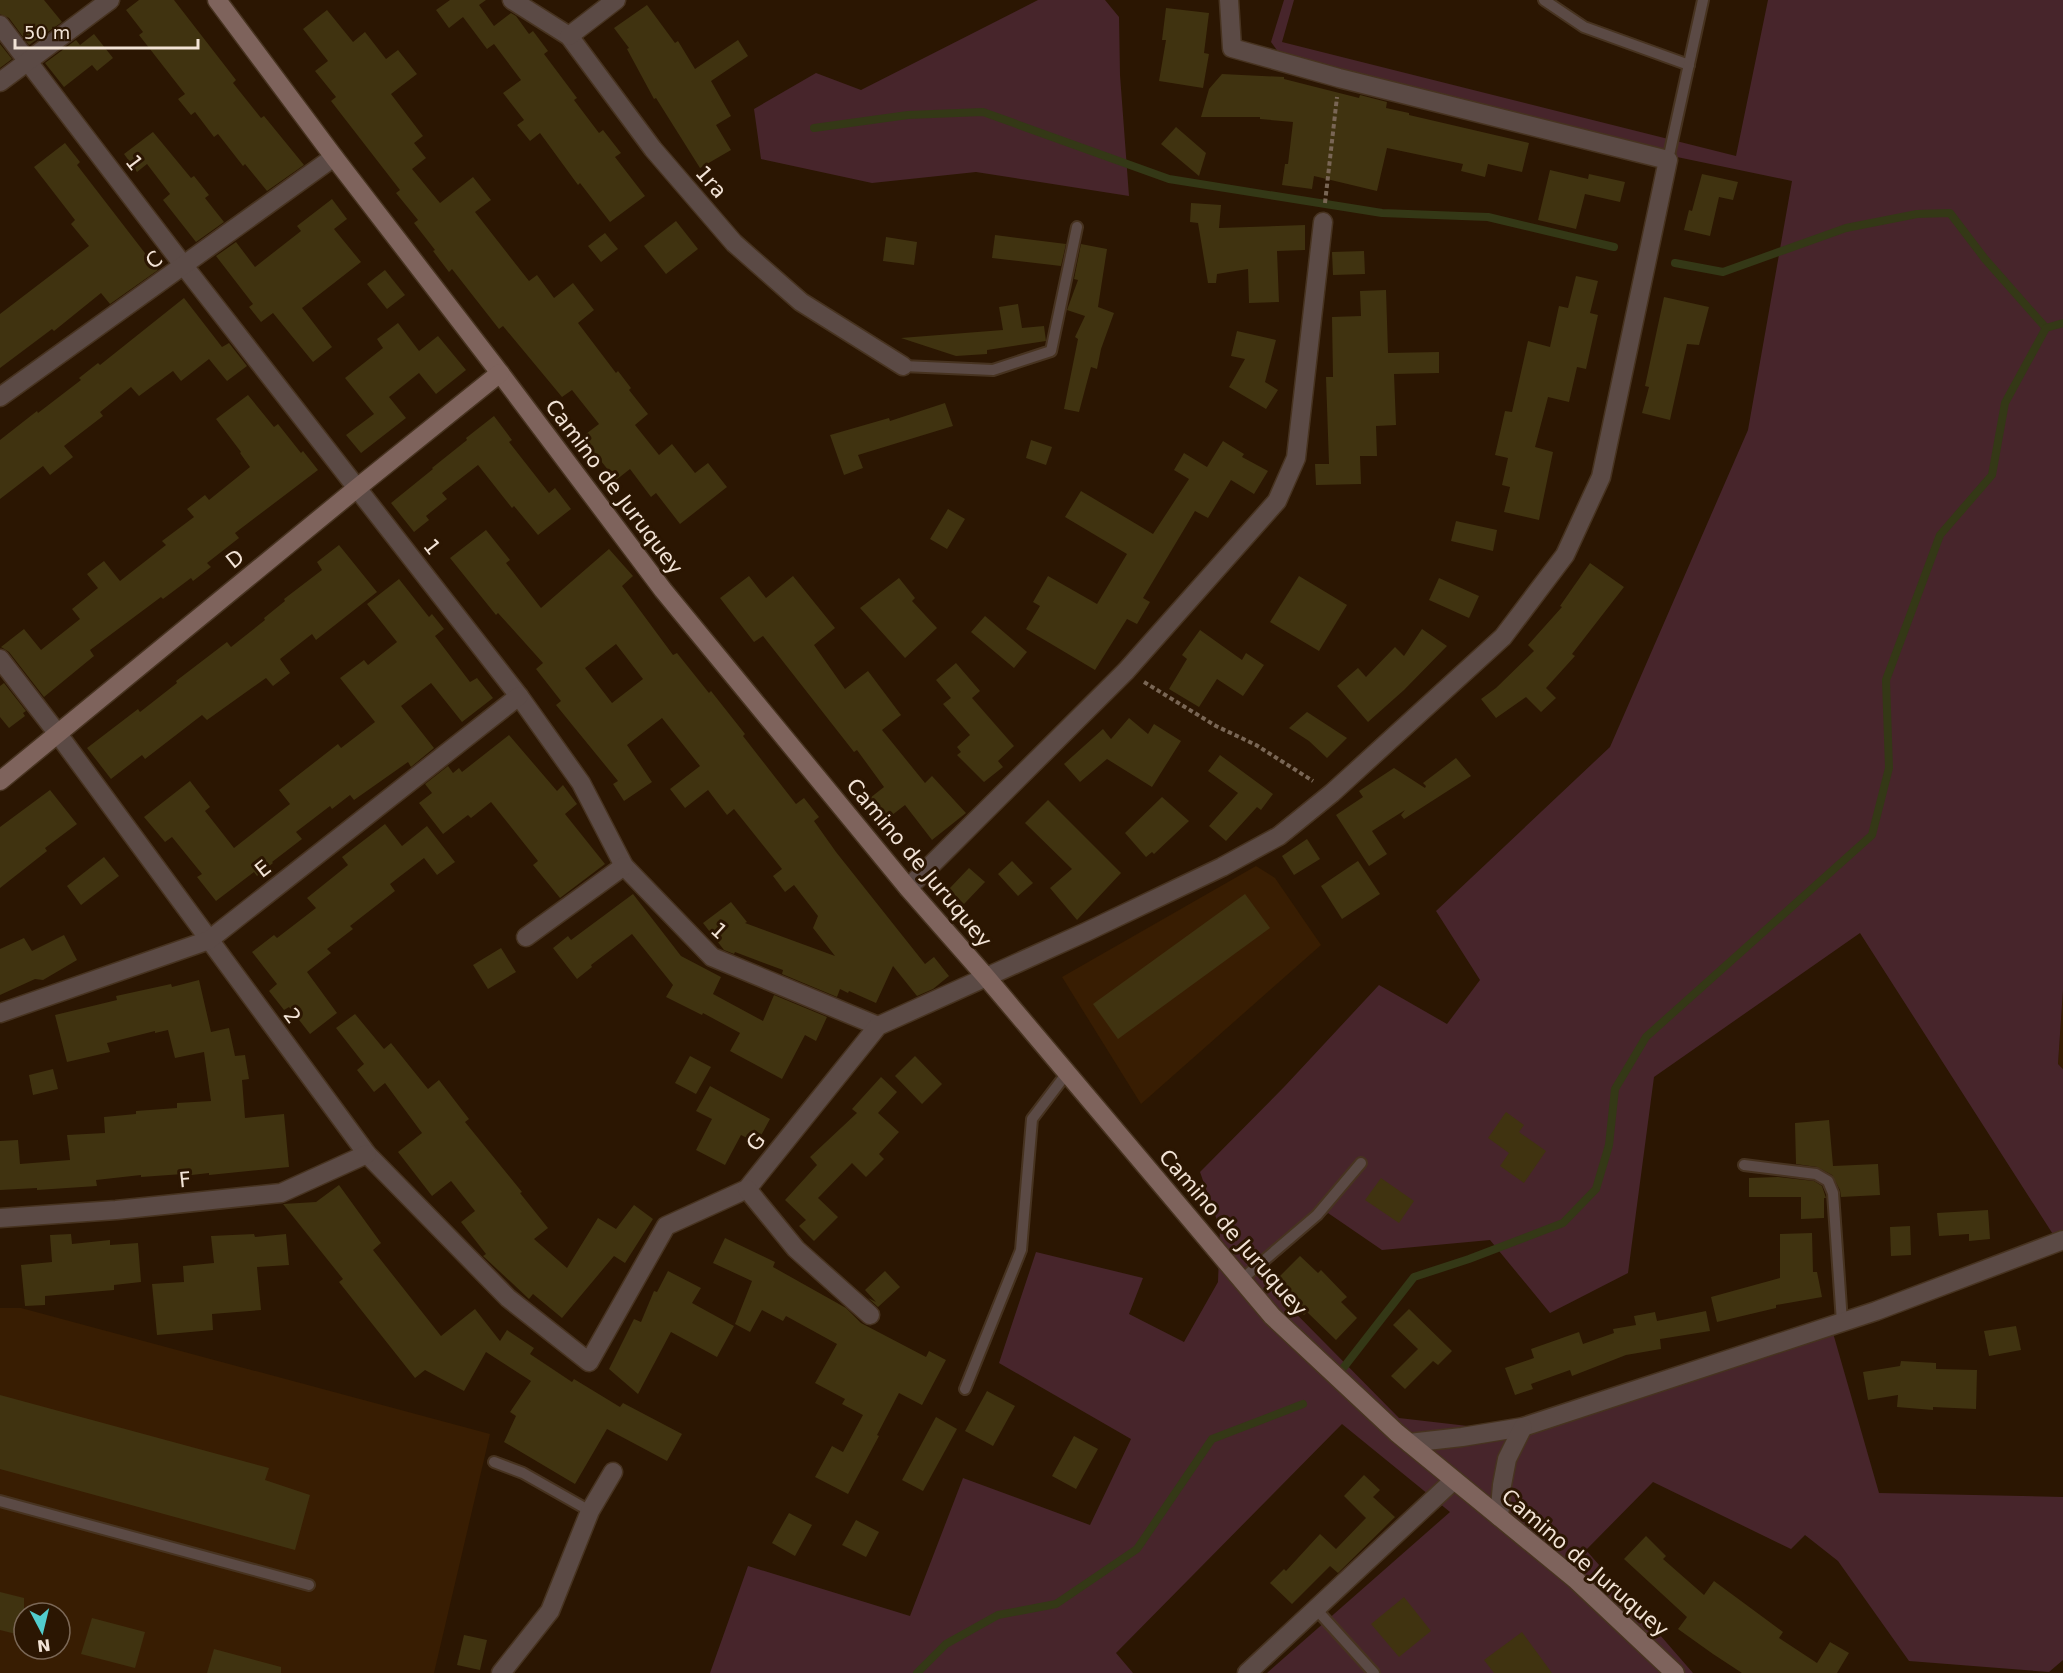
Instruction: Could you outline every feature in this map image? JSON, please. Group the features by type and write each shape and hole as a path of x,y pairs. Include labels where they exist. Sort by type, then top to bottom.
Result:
{"street":[{"path":"0,82 110,0"},
{"name":"Camino de Juruquey","path":"217,0 663,590 908,888 987,978 1272,1316 1409,1443 1575,1580 1676,1673"},
{"name":"1ra","path":"512,0 569,36 653,149 734,243 801,302 903,366"},
{"path":"569,36 616,0"},
{"path":"1229,0 1232,48 1339,78 1668,160"},
{"name":"1","path":"0,25 184,266 519,696 580,783 624,866 712,957 878,1026"},
{"name":"C","path":"0,398 334,157"},
{"name":"G","path":"589,1362 666,1226 747,1189 878,1026 987,978 1222,867 1279,836 1332,793 1503,637 1565,555 1600,477 1668,160"},
{"path":"908,888 1126,671 1277,501 1296,458 1323,222"},
{"name":"D","path":"0,781 500,373"},
{"name":"2","path":"0,659 58,734 367,1154 508,1298 589,1362"},
{"name":"E","path":"0,1013 209,940 519,696"},
{"path":"526,937 624,866"},
{"name":"F","path":"0,1218 116,1210 281,1193 367,1154"},
{"path":"747,1189 796,1249 870,1315"},
{"path":"1409,1443 1523,1427 1842,1322 2063,1240"},
{"path":"1499,1517 1507,1459 1523,1427"},
{"path":"501,1673 550,1611 590,1510 614,1472"},
{"path":"1247,1673 1454,1480"}],"lane":[{"path":"1544,0 1584,27 1689,65"},
{"path":"1668,160 1703,0"},
{"path":"903,366 993,370 1051,351 1077,226"},
{"path":"965,1389 1021,1250 1032,1119 1067,1073"},
{"path":"1241,1280 1317,1215 1360,1163"},
{"path":"1744,1165 1816,1174 1828,1181 1833,1193 1842,1322"},
{"path":"494,1462 523,1473 590,1510"},
{"path":"0,1501 309,1585"},
{"path":"1316,1609 1374,1673"}],"path":[{"path":"1323,222 1339,78"},
{"path":"1126,671 1216,726 1256,745 1332,793"}],"shaded area":[{"path":"1038,0 1105,0 1119,17 1120,75 1129,196 976,172 872,183 761,159 754,109 816,73 861,90"},
{"path":"1284,0 1294,0 1282,42 1736,156 1768,0 2063,0 2063,990 2058,1064 2063,1069 2063,1236 2056,1239 1860,933 1654,1077 1628,1273 1550,1313 1490,1240 1382,1250 1328,1213 1258,1275 1399,1418 1529,1433 1833,1333 1879,1493 2063,1497 2063,1660 2049,1672 1909,1661 1838,1561 1805,1535 1791,1549 1653,1482 1586,1550 1693,1673 1267,1673 1450,1512 1342,1424 1116,1653 1133,1673 710,1673 748,1566 910,1616 963,1478 1090,1525 1131,1439 999,1363 1036,1252 1143,1278 1129,1314 1184,1342 1218,1282 1220,1229 1200,1172 1285,1086 1379,985 1447,1024 1480,980 1436,911 1610,747 1748,430 1792,181 1629,147 1279,53 1271,42"},
{"path":"1256,866 1275,878 1321,945 1141,1104 1062,977"},
{"path":"2063,990 2063,1069 2058,1064"},
{"path":"0,1308 21,1308 490,1434 434,1673 0,1673"}],"building":[{"path":"0,0 44,0 62,22 29,45 9,18 0,14"},
{"path":"139,0 174,0 236,80 233,83 261,118 264,116 304,165 267,191 245,164 243,166 218,134 214,137 195,112 191,115 178,99 185,94 139,35 143,32 126,10"},
{"path":"450,0 486,0 479,5 494,26 511,13 516,16 529,34 533,31 548,51 544,54 577,98 574,100 599,133 603,130 621,153 615,157 645,196 610,222 580,183 578,185 540,133 530,141 517,125 524,120 503,93 521,80 494,44 487,49 463,17 449,28 436,10"},
{"path":"647,5 675,43 678,41 695,69 738,40 748,56 711,81 731,116 716,125 731,150 700,168 656,98 654,99 627,49 629,48 614,28"},
{"path":"1166,8 1209,13 1204,53 1209,54 1203,88 1159,81 1166,40 1162,40"},
{"path":"327,10 353,42 365,32 386,59 398,50 417,74 391,94 423,136 414,143 426,158 412,169 440,203 473,177 491,200 475,212 529,281 537,275 554,298 573,283 594,310 578,323 616,373 618,371 631,388 629,390 648,414 635,425 659,455 672,444 695,473 708,463 727,487 680,524 656,493 651,497 630,469 616,480 582,437 599,424 572,390 562,397 503,326 499,329 452,269 449,272 433,251 435,250 414,223 418,220 396,193 400,190 331,101 336,97 315,71 328,61 303,29"},
{"path":"94,34 113,58 97,71 92,65 64,87 45,63 76,40 80,45"},
{"path":"0,44 12,59 0,68"},
{"path":"1222,74 1284,77 1284,79 1359,98 1360,95 1387,102 1386,108 1409,113 1409,115 1529,143 1522,172 1488,164 1485,177 1461,171 1463,164 1387,148 1377,191 1314,176 1312,189 1282,185 1285,164 1288,164 1293,122 1260,119 1260,117 1201,117 1209,89"},
{"path":"1176,127 1206,153 1199,176 1161,144"},
{"path":"153,132 191,178 194,176 209,195 205,198 224,222 196,242 163,200 170,194 147,164 137,172 124,154"},
{"path":"65,143 80,162 77,165 158,270 110,304 101,293 54,331 52,329 0,368 0,314 89,246 71,224 75,220 34,167"},
{"path":"1550,170 1588,179 1589,174 1625,182 1620,202 1585,194 1576,229 1538,220"},
{"path":"1702,174 1738,182 1733,200 1719,197 1710,236 1684,230 1689,210 1692,211"},
{"path":"332,199 347,219 334,229 361,262 302,308 332,347 313,362 273,313 261,322 249,307 253,304 216,256 236,242 255,267 301,231 297,226"},
{"path":"1191,203 1221,205 1219,228 1305,225 1305,250 1277,251 1279,302 1249,303 1248,269 1217,274 1216,283 1208,283 1198,223 1190,222"},
{"path":"676,221 698,249 666,274 644,246"},
{"path":"605,233 618,249 601,262 588,246"},
{"path":"995,235 1066,244 1061,266 992,258"},
{"path":"886,237 917,242 914,265 883,261"},
{"path":"1081,244 1107,249 1098,307 1114,313 1101,349 1097,369 1091,367 1079,412 1064,409 1078,339 1075,337 1085,316 1067,310 1078,280 1074,279"},
{"path":"1364,251 1365,274 1333,275 1332,252"},
{"path":"385,270 405,295 387,309 367,284"},
{"path":"1576,276 1598,281 1590,313 1598,315 1586,369 1577,367 1569,402 1548,397 1535,447 1553,452 1539,520 1504,512 1510,487 1502,485 1508,458 1495,455 1505,411 1512,412 1528,341 1550,347 1559,306 1568,308"},
{"path":"1386,290 1388,353 1439,352 1439,373 1394,374 1396,425 1376,426 1377,456 1360,456 1361,484 1316,485 1315,464 1329,464 1326,377 1333,377 1332,317 1361,316 1360,291"},
{"path":"1664,297 1709,307 1699,345 1687,344 1670,420 1642,413 1649,387 1645,386"},
{"path":"184,298 222,347 229,343 247,366 227,381 209,359 181,381 173,371 139,396 131,387 100,412 103,416 64,446 73,457 50,475 43,466 0,499 0,440 81,380 79,378 98,363 100,365"},
{"path":"1018,304 1022,328 1044,326 1046,341 987,350 987,354 956,356 901,338 1003,330 999,307"},
{"path":"398,323 419,351 438,336 466,370 436,394 419,373 389,397 406,418 361,453 346,435 374,414 345,378 383,348 377,339"},
{"path":"1237,331 1276,340 1265,382 1278,390 1266,409 1229,387 1245,359 1231,356"},
{"path":"248,395 274,427 278,424 318,470 235,533 239,538 207,563 211,567 193,581 191,578 163,599 161,597 90,650 94,656 44,697 9,652 1,647 24,629 41,650 80,619 72,609 98,588 87,574 104,561 120,581 166,545 162,541 194,517 187,509 205,495 209,500 250,467 216,419"},
{"path":"945,403 953,426 858,455 863,468 844,475 830,435 889,418 890,421"},
{"path":"494,416 512,440 509,442 549,493 555,488 571,509 538,535 514,506 512,508 478,465 442,493 447,499 426,516 429,520 414,532 391,503"},
{"path":"1031,440 1052,447 1046,465 1026,458"},
{"path":"1223,441 1244,454 1242,457 1268,471 1254,494 1231,480 1208,518 1195,511 1143,598 1150,602 1137,624 1127,619 1095,670 1026,629 1040,606 1033,602 1048,576 1097,604 1127,554 1065,517 1081,491 1153,534 1189,479 1174,470 1184,453 1207,467"},
{"path":"948,509 965,519 947,549 930,539"},
{"path":"1456,521 1497,530 1493,551 1451,541"},
{"path":"486,530 510,560 506,563 541,608 609,549 633,576 622,586 673,655 677,653 709,693 711,691 796,804 804,798 819,817 814,821 836,852 925,964 934,957 949,976 933,989 917,996 893,966 876,1003 840,989 837,997 782,974 783,970 724,950 703,923 731,902 747,922 745,923 835,956 813,928 818,916 794,885 785,892 773,876 782,869 734,809 727,815 708,790 685,808 670,789 700,766 662,718 627,745 652,782 624,801 613,784 618,781 556,705 561,701 536,669 543,663 498,613 496,615 450,558","holes":["616,644 643,679 612,703 585,668"]},
{"path":"339,545 377,592 316,640 312,634 280,659 290,673 273,686 266,678 207,720 202,715 145,759 142,755 111,779 87,748 138,709 140,712 227,642 231,647 265,620 264,618 285,601 284,599 322,570 317,562"},
{"path":"1590,563 1624,587 1572,654 1575,656 1546,688 1556,698 1541,712 1526,697 1496,718 1481,699 1496,688 1534,651 1528,645 1562,607 1560,606"},
{"path":"749,576 766,598 793,576 835,628 814,645 845,689 868,671 901,715 882,730 925,783 932,776 966,813 932,840 905,805 887,819 870,798 884,787 857,750 854,752 763,636 754,642 720,598"},
{"path":"1299,576 1347,605 1319,651 1270,622"},
{"path":"899,578 915,598 912,601 937,628 905,658 860,608"},
{"path":"1439,578 1479,596 1469,618 1429,600"},
{"path":"399,579 429,617 432,614 444,629 435,636 470,682 477,678 493,698 462,722 431,683 401,706 434,748 411,767 408,762 354,800 350,795 332,809 330,806 296,832 302,839 257,876 254,872 216,901 197,877 202,874 172,837 165,842 144,817 190,781 210,807 205,811 234,848 290,804 279,790 338,744 341,748 375,722 340,678 364,660 368,665 397,642 367,604"},
{"path":"985,616 1027,652 1014,668 971,632"},
{"path":"1422,629 1447,646 1404,690 1368,722 1337,686 1358,668 1366,677 1395,647 1404,656"},
{"path":"1200,630 1242,660 1246,653 1264,665 1243,696 1217,679 1199,707 1169,689 1187,659 1182,655"},
{"path":"956,663 980,691 972,698 1014,746 998,761 1003,767 984,782 957,755 961,752 957,747 970,735 943,704 951,698 936,680"},
{"path":"4,683 26,711 23,713 25,716 9,728 0,717 0,686"},
{"path":"1307,712 1347,738 1327,758 1309,741 1289,728"},
{"path":"1129,718 1148,734 1154,724 1181,741 1152,787 1107,759 1080,782 1064,764 1103,729 1111,739"},
{"path":"509,735 557,791 563,785 577,804 565,814 605,864 560,898 533,865 538,861 491,802 471,818 468,815 443,834 419,803 432,793 425,784 448,766 453,773 459,768 462,772"},
{"path":"1220,755 1273,794 1261,810 1257,807 1226,841 1209,826 1238,793 1208,771"},
{"path":"1456,758 1471,776 1404,819 1401,815 1405,810 1372,831 1387,854 1369,866 1336,815 1363,797 1359,791 1394,768 1425,788 1423,783"},
{"path":"50,790 77,824 45,848 47,851 0,888 0,827"},
{"path":"1162,797 1189,821 1154,854 1152,852 1146,857 1125,833"},
{"path":"1048,800 1121,873 1077,920 1050,888 1072,869 1025,823"},
{"path":"385,824 402,846 427,826 455,862 437,875 424,858 390,884 395,891 350,926 353,929 327,949 331,953 307,972 337,1013 310,1034 289,1007 284,1010 269,991 277,984 252,952 274,935 277,938 316,908 307,898 348,865 342,857"},
{"path":"1307,839 1320,859 1294,875 1282,856"},
{"path":"104,857 119,876 81,905 67,886"},
{"path":"1012,861 1033,883 1018,896 998,874"},
{"path":"1358,861 1380,894 1342,919 1321,886"},
{"path":"969,868 985,882 964,904 949,889"},
{"path":"633,894 681,956 721,977 713,994 763,1021 774,995 827,1017 816,1041 805,1035 782,1079 730,1051 740,1033 666,997 673,985 632,934 591,965 592,967 577,979 553,948 568,936 571,940"},
{"path":"1245,894 1270,928 1118,1039 1093,1004"},
{"path":"64,935 77,960 43,980 35,979 0,995 0,949 24,938 32,951"},
{"path":"501,948 516,972 488,989 473,965"},
{"path":"199,980 211,1032 229,1028 235,1056 245,1055 249,1079 242,1080 245,1118 284,1114 289,1167 209,1175 209,1173 141,1177 141,1175 96,1180 97,1186 0,1190 0,1141 18,1140 20,1164 70,1160 67,1135 105,1133 104,1117 136,1114 136,1111 177,1108 177,1103 211,1101 204,1052 175,1058 168,1030 107,1043 110,1052 67,1062 55,1015 117,1000 116,996"},
{"path":"355,1014 384,1049 391,1043 428,1089 439,1080 469,1119 465,1122 548,1228 534,1239 567,1268 598,1218 616,1229 634,1205 653,1219 625,1263 614,1256 562,1318 533,1294 529,1299 483,1256 486,1254 461,1222 475,1211 451,1181 432,1196 398,1152 422,1133 385,1083 374,1092 357,1070 364,1064 336,1028"},
{"path":"690,1056 711,1067 696,1094 675,1083"},
{"path":"915,1056 942,1084 922,1104 895,1076"},
{"path":"53,1069 58,1089 33,1095 29,1075"},
{"path":"881,1077 897,1092 878,1113 899,1132 879,1154 884,1159 866,1177 852,1163 818,1198 838,1217 814,1241 799,1226 806,1220 785,1200 817,1165 810,1157 857,1113 852,1109"},
{"path":"710,1086 770,1119 757,1143 741,1135 725,1165 696,1150 712,1119 696,1111"},
{"path":"1506,1112 1524,1125 1519,1132 1546,1151 1524,1183 1500,1166 1509,1153 1488,1138"},
{"path":"1829,1120 1833,1166 1878,1164 1880,1195 1841,1197 1832,1175 1817,1167 1796,1164 1795,1123"},
{"path":"1778,1177 1814,1181 1822,1186 1826,1198 1824,1198 1824,1218 1801,1219 1801,1197 1749,1197 1749,1178"},
{"path":"1381,1178 1414,1201 1399,1223 1365,1200"},
{"path":"339,1185 381,1243 373,1250 441,1336 475,1309 500,1341 507,1330 534,1348 530,1354 572,1382 574,1379 620,1407 623,1403 682,1434 667,1461 607,1429 575,1484 504,1442 516,1416 510,1412 531,1381 486,1352 464,1391 425,1370 415,1378 339,1282 343,1279 283,1204 316,1202"},
{"path":"1988,1210 1990,1239 1969,1241 1969,1234 1939,1236 1937,1213"},
{"path":"1910,1226 1911,1255 1891,1256 1890,1227"},
{"path":"1812,1233 1813,1272 1817,1272 1822,1297 1776,1305 1776,1308 1717,1322 1711,1297 1780,1278 1780,1234"},
{"path":"71,1234 72,1244 110,1240 110,1245 138,1243 141,1282 114,1285 114,1290 45,1296 45,1305 25,1306 21,1265 52,1262 50,1235"},
{"path":"254,1234 255,1237 286,1234 289,1265 257,1267 261,1310 212,1314 213,1330 157,1335 152,1284 184,1282 183,1266 214,1263 211,1236"},
{"path":"725,1238 775,1262 773,1267 846,1308 861,1323 926,1357 929,1351 946,1360 922,1405 899,1393 848,1494 815,1477 832,1446 843,1452 863,1415 842,1404 845,1399 815,1383 837,1344 786,1316 783,1321 762,1310 750,1332 735,1324 752,1281 713,1263"},
{"path":"1300,1256 1318,1273 1321,1270 1347,1297 1341,1302 1357,1318 1336,1340 1307,1312 1304,1315 1290,1302 1293,1299 1275,1281"},
{"path":"668,1271 701,1288 692,1303 734,1326 717,1357 671,1332 638,1394 609,1369 634,1319 641,1322 654,1291 657,1292"},
{"path":"885,1271 900,1287 878,1307 868,1298 876,1302 865,1290"},
{"path":"1409,1309 1452,1351 1438,1365 1433,1361 1405,1389 1391,1376 1418,1349 1393,1325"},
{"path":"1706,1311 1710,1331 1660,1339 1661,1349 1626,1355 1572,1376 1570,1370 1531,1384 1533,1389 1515,1395 1505,1368 1534,1358 1531,1349 1579,1332 1583,1344 1614,1333 1613,1329 1636,1325 1634,1316 1655,1312 1657,1321"},
{"path":"2016,1326 2021,1350 1989,1356 1984,1331"},
{"path":"1901,1361 1936,1363 1936,1369 1977,1370 1976,1409 1933,1407 1933,1410 1897,1407 1898,1395 1868,1400 1863,1372 1900,1366"},
{"path":"987,1391 1015,1406 993,1446 965,1431"},
{"path":"0,1395 269,1468 265,1480 310,1495 295,1550 0,1469"},
{"path":"936,1417 957,1429 923,1491 902,1480"},
{"path":"1074,1436 1098,1449 1076,1489 1052,1476"},
{"path":"1364,1475 1380,1490 1373,1497 1395,1517 1338,1573 1330,1566 1292,1604 1270,1583 1284,1569 1286,1571 1320,1534 1336,1549 1366,1518 1344,1496"},
{"path":"789,1513 812,1525 795,1556 772,1543"},
{"path":"856,1520 879,1532 866,1557 842,1545"},
{"path":"1646,1536 1666,1556 1663,1559 1704,1595 1714,1581 1783,1632 1779,1638 1817,1663 1830,1642 1849,1653 1837,1673 1742,1673 1678,1629 1687,1617 1624,1559"},
{"path":"0,1592 24,1598 24,1601 12,1601 12,1633 0,1630"},
{"path":"1404,1597 1431,1631 1399,1657 1371,1624"},
{"path":"92,1618 145,1632 135,1668 81,1654"},
{"path":"1522,1632 1552,1673 1494,1673 1484,1660"},
{"path":"464,1635 487,1640 480,1670 457,1665"},
{"path":"214,1649 281,1667 281,1673 207,1673"}],"waterway":[{"path":"814,128 908,115 983,112 1169,179 1382,213 1488,217 1614,247"},
{"path":"1675,263 1723,272 1846,228 1917,214 1950,213 1985,259 2046,328"},
{"path":"1344,1367 1414,1277 1469,1259 1563,1223 1596,1189 1609,1145 1615,1089 1646,1037 1872,835 1889,768 1886,680 1940,535 1992,475 2005,403 2046,328 2063,323"},
{"path":"917,1673 946,1644 998,1615 1056,1604 1137,1549 1212,1439 1303,1404"}]}
